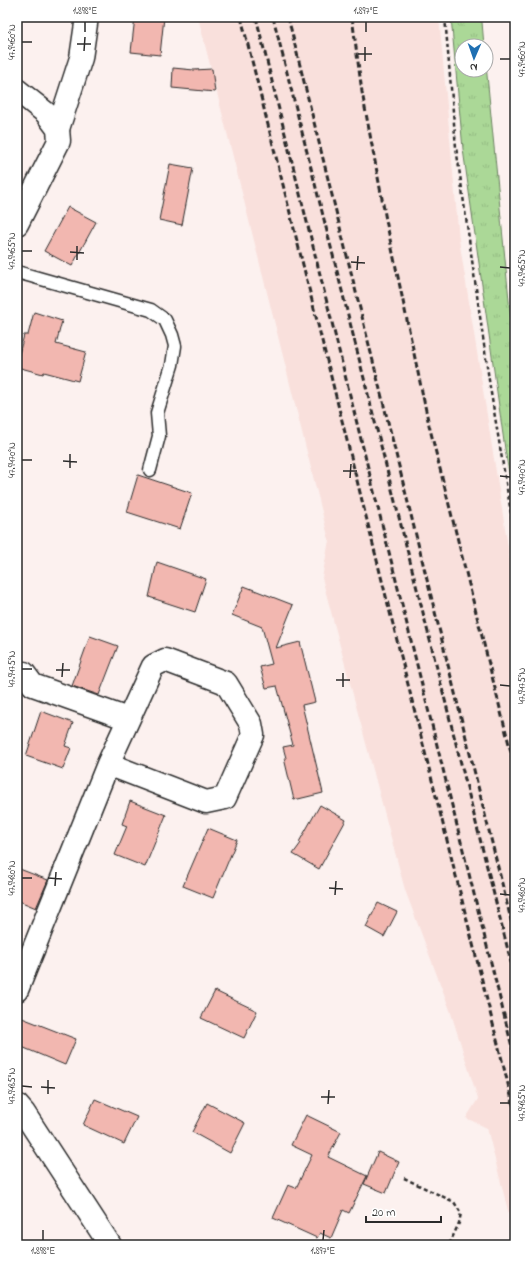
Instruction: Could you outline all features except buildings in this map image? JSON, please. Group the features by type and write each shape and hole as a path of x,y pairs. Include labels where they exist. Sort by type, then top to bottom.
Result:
{"street":[{"path":"17,224 29,203 59,141 58,129 81,58 87,17"},
{"path":"17,90 46,113 58,129"},
{"path":"17,990 108,764 153,666 165,660 226,683 251,724 253,735 225,798 206,802 108,764"},
{"path":"24,673 33,685 128,719"},
{"path":"17,1105 24,1113 110,1245"}],"lane":[{"path":"17,272 151,310 165,320 175,346 172,365 157,413 159,436 150,470"}],"path":[{"path":"445,17 456,147 490,387 515,537"},
{"path":"404,1178 454,1202 461,1213 459,1223 449,1245"}],"shaded area":[{"path":"198,17 439,17 459,239 515,591 515,1238 487,1128 466,1118 478,1099 450,1010 405,890 322,578 329,540"}],"green space":[{"path":"451,17 471,17 482,22 483,38 454,38 454,50"},
{"path":"457,78 487,78 515,361 515,448 512,449 515,466 515,510 505,449 463,149"}],"railway":[{"path":"241,17 515,1112"},
{"path":"256,17 515,1059"},
{"path":"273,17 515,978"},
{"path":"288,17 515,936"},
{"path":"352,17 362,92 386,220 429,425 515,768"}]}
